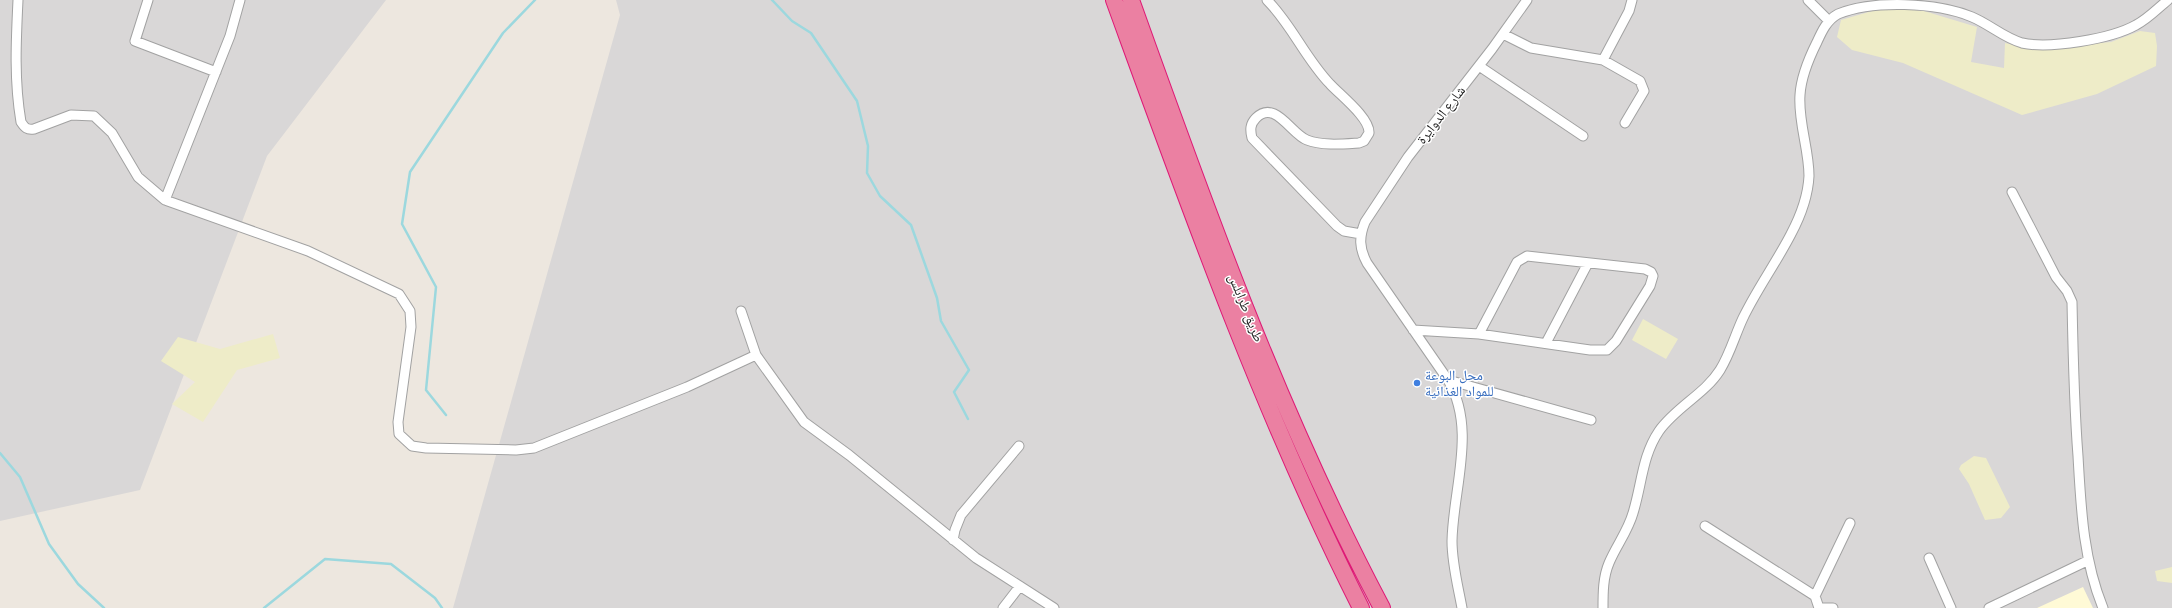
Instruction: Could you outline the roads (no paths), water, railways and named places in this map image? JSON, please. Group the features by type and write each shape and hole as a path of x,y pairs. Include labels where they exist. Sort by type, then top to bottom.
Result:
{"highway":[{"path":"1114,0 1243,346 1299,478 1359,606"},
{"name":"طريق طرابلس","path":"1131,0 1212,223 1257,337 1313,470 1382,608"}],"street":[{"path":"18,0 15,56 16,84 21,122 24,127 29,130 34,129 71,114 94,116 112,133 138,177 166,200 308,251 399,294 410,311 411,327 398,422 399,434 412,446 441,449 516,450 534,448 687,387 756,355"},
{"path":"148,0 135,41 216,72"},
{"path":"166,200 230,36 240,0"},
{"path":"1267,0 1284,19 1324,78 1366,120 1369,133 1364,141 1359,143 1312,142 1301,137 1282,118 1270,113 1263,113 1254,120 1251,126 1252,138 1337,226 1344,231 1361,234 1361,249 1367,263 1448,380 1458,401 1463,427 1452,543 1462,608"},
{"name":"شارع الدوايرة","path":"1361,234 1365,222 1408,157 1479,66 1527,0"},
{"path":"1603,60 1629,11 1632,0"},
{"path":"1808,0 1829,21"},
{"path":"1603,608 1603,591 1608,564 1634,511 1644,462 1650,447 1659,431 1671,416 1710,382 1720,370 1744,317 1792,233 1806,198 1809,179 1800,94 1812,52 1829,21 1839,14 1857,7 1892,2 1913,3 1944,8 1971,16 2021,42 2035,44 2064,43 2091,40 2122,32 2137,25 2168,0"},
{"path":"1503,34 1531,48 1603,60 1640,81 1644,91 1642,97 1625,123"},
{"path":"1479,66 1583,136"},
{"path":"2012,192 2056,277 2067,291 2072,302 2075,422 2082,517 2087,562 2103,608"},
{"path":"1413,330 1479,334 1590,350 1607,350 1616,341 1652,281 1653,276 1651,272 1645,269 1534,255 1522,258 1514,267 1479,334"},
{"path":"1546,343 1588,263"},
{"path":"741,311 756,355 804,422 849,455 953,540 1054,608"},
{"path":"1448,380 1591,420"},
{"path":"953,540 954,530 961,515 1019,446"},
{"path":"1815,596 1850,523"},
{"path":"1705,526 1815,596 1820,608 1833,608"},
{"path":"1929,558 1951,608"},
{"path":"1989,608 2087,562"},
{"path":"1003,608 1020,586"}],"waterway":[{"path":"446,415 426,390 436,287 402,224 410,172 503,33 535,0"},
{"path":"772,0 792,21 811,33 857,101 868,146 867,173 880,196 911,225 937,298 941,321 969,370 954,392 968,419"},
{"path":"0,453 20,477 49,544 78,584 104,608"},
{"path":"264,608 325,559 391,564 435,598 442,608"}],"place":[{"name":"محل البوعة للمواد الغذائية","path":"1417,383"}]}
